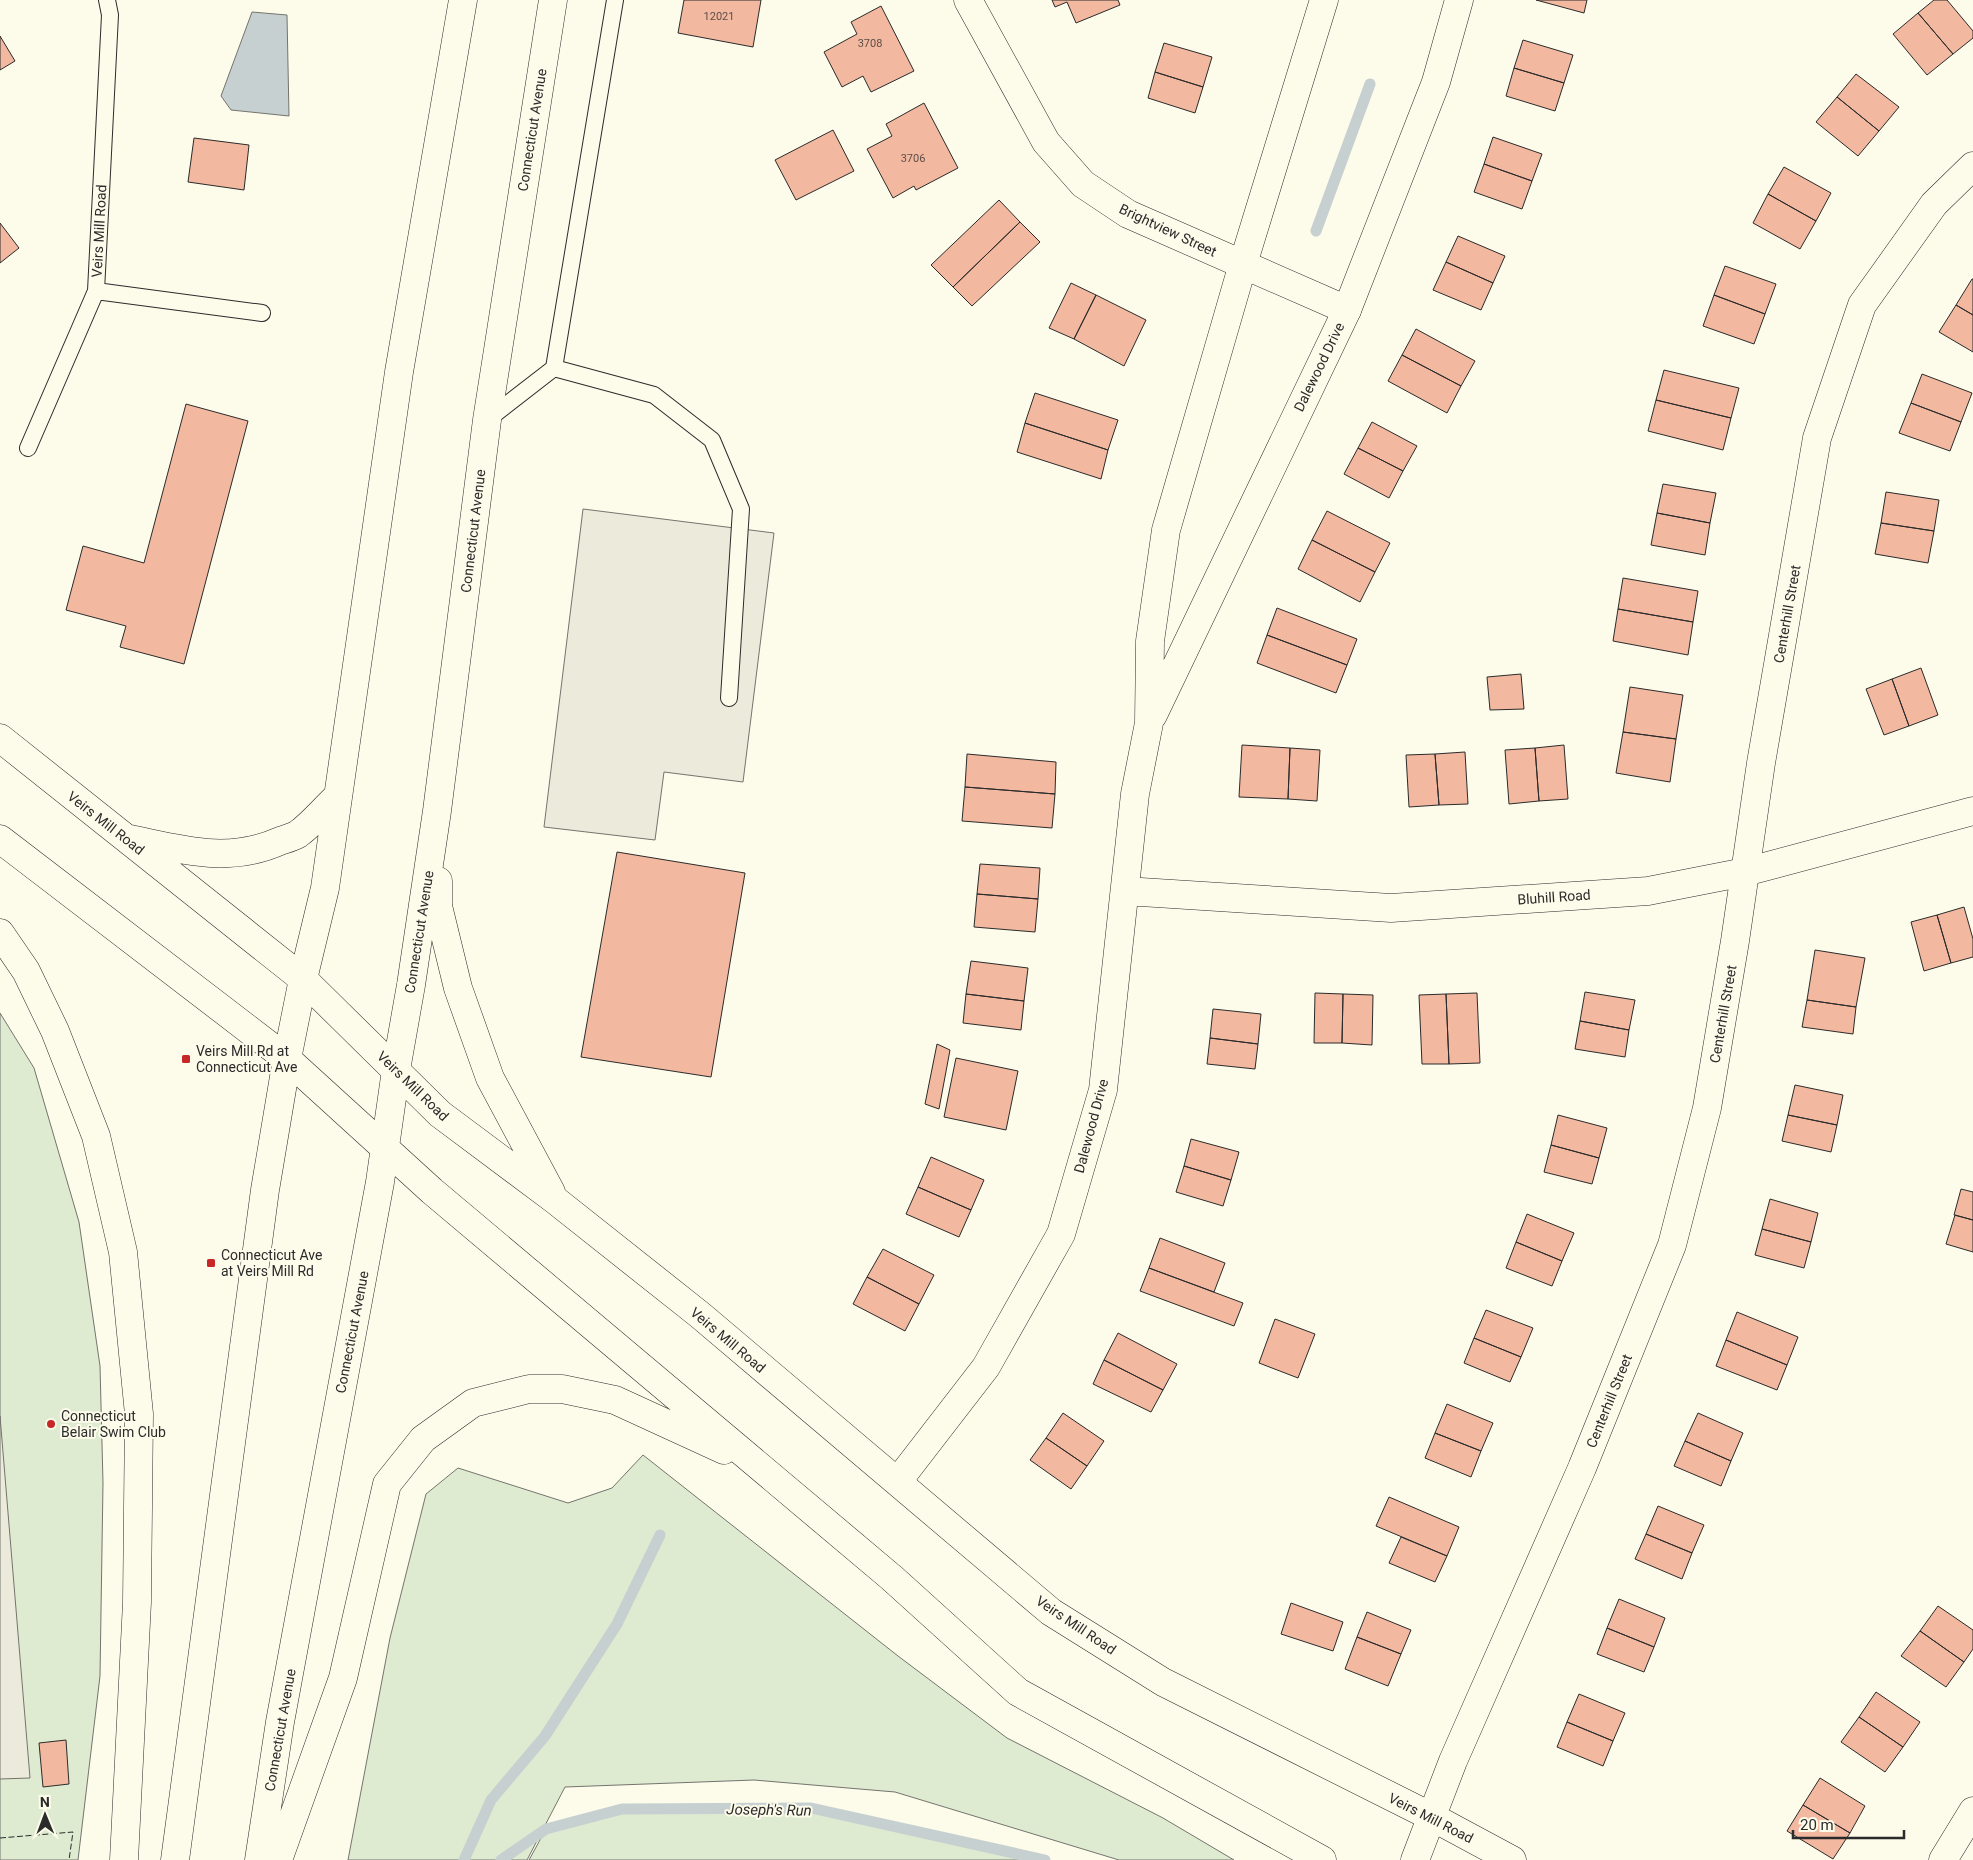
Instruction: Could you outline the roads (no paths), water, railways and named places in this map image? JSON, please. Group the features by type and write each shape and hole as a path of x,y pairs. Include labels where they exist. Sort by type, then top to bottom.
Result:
{"main road":[{"path":"175,1860 264,1200 287,1059 303,979 325,888 399,372 464,0"},
{"name":"Connecticut Avenue","path":"259,1860 280,1722 385,1149 396,1070 411,985 437,811 487,420 553,0"},
{"name":"Brightview Street","path":"968,0 1046,142 1084,184 1128,214 1346,310"},
{"name":"Dalewood Drive","path":"898,1481 986,1368 1061,1234 1103,1090 1135,794 1149,723 1150,641 1166,530 1242,264 1324,0"},
{"name":"Dalewood Drive","path":"1149,723 1346,310 1436,82 1459,0"},
{"name":"Centerhill Street","path":"1416,1860 1453,1761 1582,1468 1672,1245 1707,1108 1816,438 1862,304 1934,204 1973,166"},
{"name":"Veirs Mill Road","path":"0,738 303,979 440,1114 555,1200 700,1315 898,1481 1050,1612 1163,1682 1432,1817 1512,1860"},
{"path":"126,838 194,852 244,853 263,849 297,834 337,798"},
{"path":"437,811 438,906 458,988 490,1078 555,1200"},
{"name":"Bluhill Road","path":"1125,891 1391,908 1648,892 1745,872 1973,811"},
{"path":"0,839 287,1059 385,1149 607,1340 892,1578 1018,1692 1322,1860"},
{"path":"0,933 26,970 55,1031 96,1136 123,1252 139,1414 138,1602 124,1860"},
{"path":"278,1860 343,1678 387,1484 424,1438 474,1403 529,1389 562,1389 615,1400 757,1465"},
{"path":"1943,1860 1973,1811"}],"lane":[{"name":"Veirs Mill Road","path":"28,448 96,291 110,15 107,0"},
{"path":"487,420 554,368 615,0"},
{"path":"96,291 262,313"},
{"path":"554,368 654,395 712,440 742,509 729,698"}],"waterway":[{"path":"1316,231 1370,84"},
{"path":"464,1860 491,1800 545,1736 617,1624 660,1535"},
{"name":"Joseph's Run","path":"501,1860 546,1829 622,1809 811,1808 1045,1860"}],"place":[{"name":"Veirs Mill Rd at Connecticut Ave","path":"186,1059"},
{"name":"Connecticut Ave at Veirs Mill Rd","path":"211,1263"},
{"name":"Connecticut Belair Swim Club","path":"51,1424"}]}
